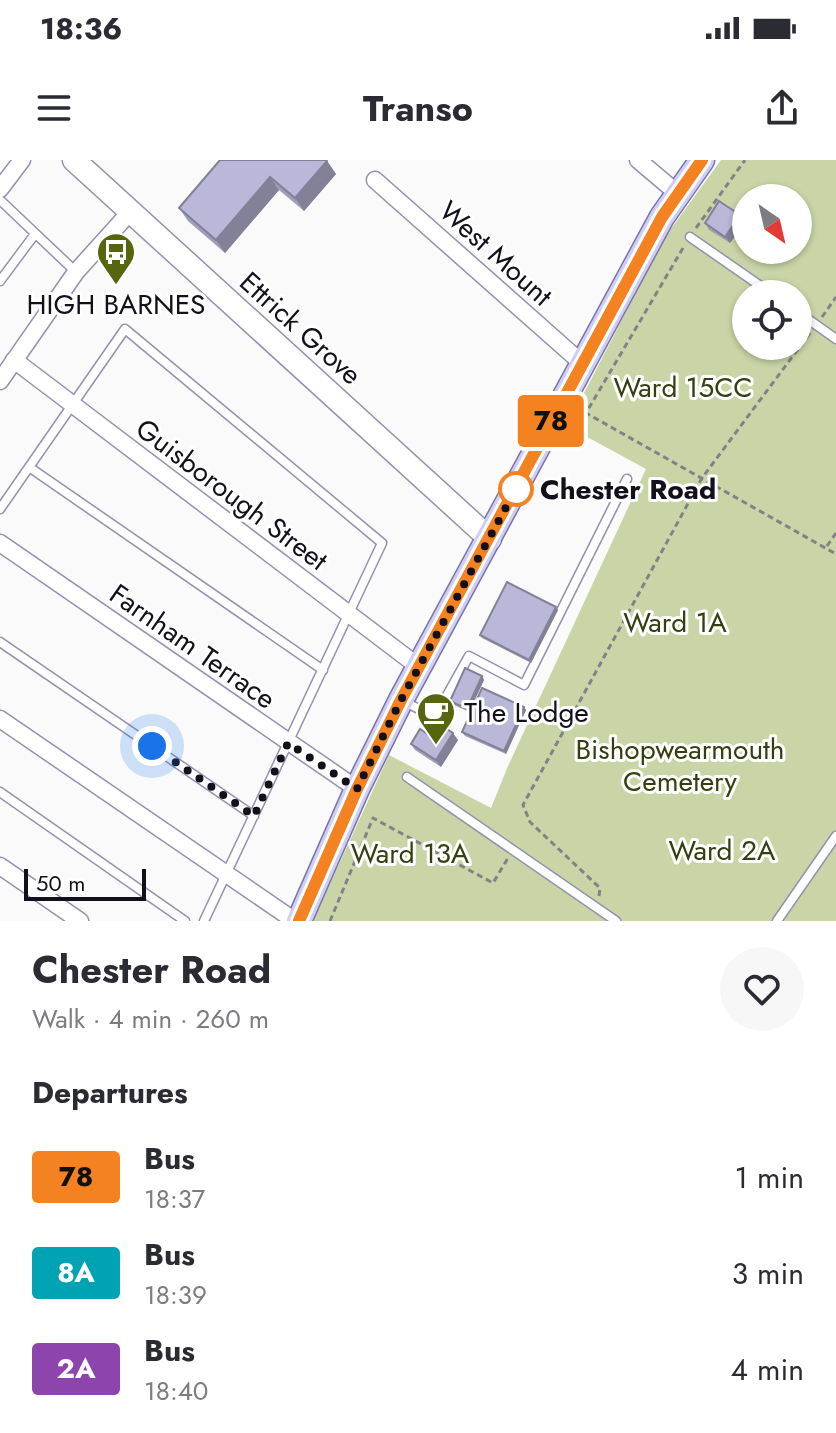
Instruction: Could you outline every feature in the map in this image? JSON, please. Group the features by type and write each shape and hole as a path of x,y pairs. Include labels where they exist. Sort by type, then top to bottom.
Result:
{"main road":[{"path":"297,921 401,700 677,193 702,160"}],"street":[{"path":"0,189 22,160"},
{"name":"Ettrick Grove","path":"74,160 490,539"},
{"path":"638,160 677,193"},
{"name":"West Mount","path":"375,180 584,365"},
{"path":"0,381 76,272 130,212"},
{"name":"Guisborough Street","path":"14,360 419,667"},
{"name":"Farnham Terrace","path":"0,543 357,789"},
{"path":"0,719 297,921"},
{"path":"0,866 80,921"}],"lane":[{"path":"0,200 76,272"},
{"path":"0,281 35,234"},
{"path":"690,237 752,280"},
{"path":"812,322 836,339"},
{"path":"0,509 125,329 382,543 204,921"},
{"path":"29,467 323,670"},
{"path":"401,700 435,717 469,656 524,685 627,479"},
{"path":"0,642 254,816"},
{"path":"407,777 616,921"},
{"path":"0,792 185,921"},
{"path":"777,921 836,836"}],"path":[{"path":"745,160 690,237 586,413 836,554"},
{"path":"598,909 600,888 530,822 523,805 702,478 836,297"},
{"path":"825,547 836,533"},
{"path":"330,921 373,818 493,883 512,851"}],"green space":[{"name":"Bishopwearmouth Cemetery","path":"721,160 836,160 836,921 313,921 389,755 491,808 646,469 567,426 665,237"}],"building":[{"path":"220,160 327,161 295,198 270,177 216,240 179,208"},
{"path":"719,201 732,210 732,227 725,237 705,223"},
{"path":"507,582 556,607 529,660 480,635"},
{"path":"465,668 482,676 467,709 450,701"},
{"path":"482,688 524,707 504,751 462,732"},
{"name":"The Lodge","path":"438,723 453,733 436,760 411,744 420,729 429,735"}],"bus line":[{"name":"78","path":"299,921 357,789 401,700 662,217 702,160"}],"place":[{"name":"HIGH BARNES","path":"116,286"},
{"name":"Chester Road","path":"516,489"},
{"name":"The Lodge","path":"436,746"}],"route":[{"path":"152,746 254,816 288,743 357,789 401,700 516,489"}],"park label":[{"name":"Ward 15CC","path":"683,387"},
{"name":"Ward 1A","path":"675,622"},
{"name":"Ward 2A","path":"722,850"},
{"name":"Ward 13A","path":"410,853"}]}
